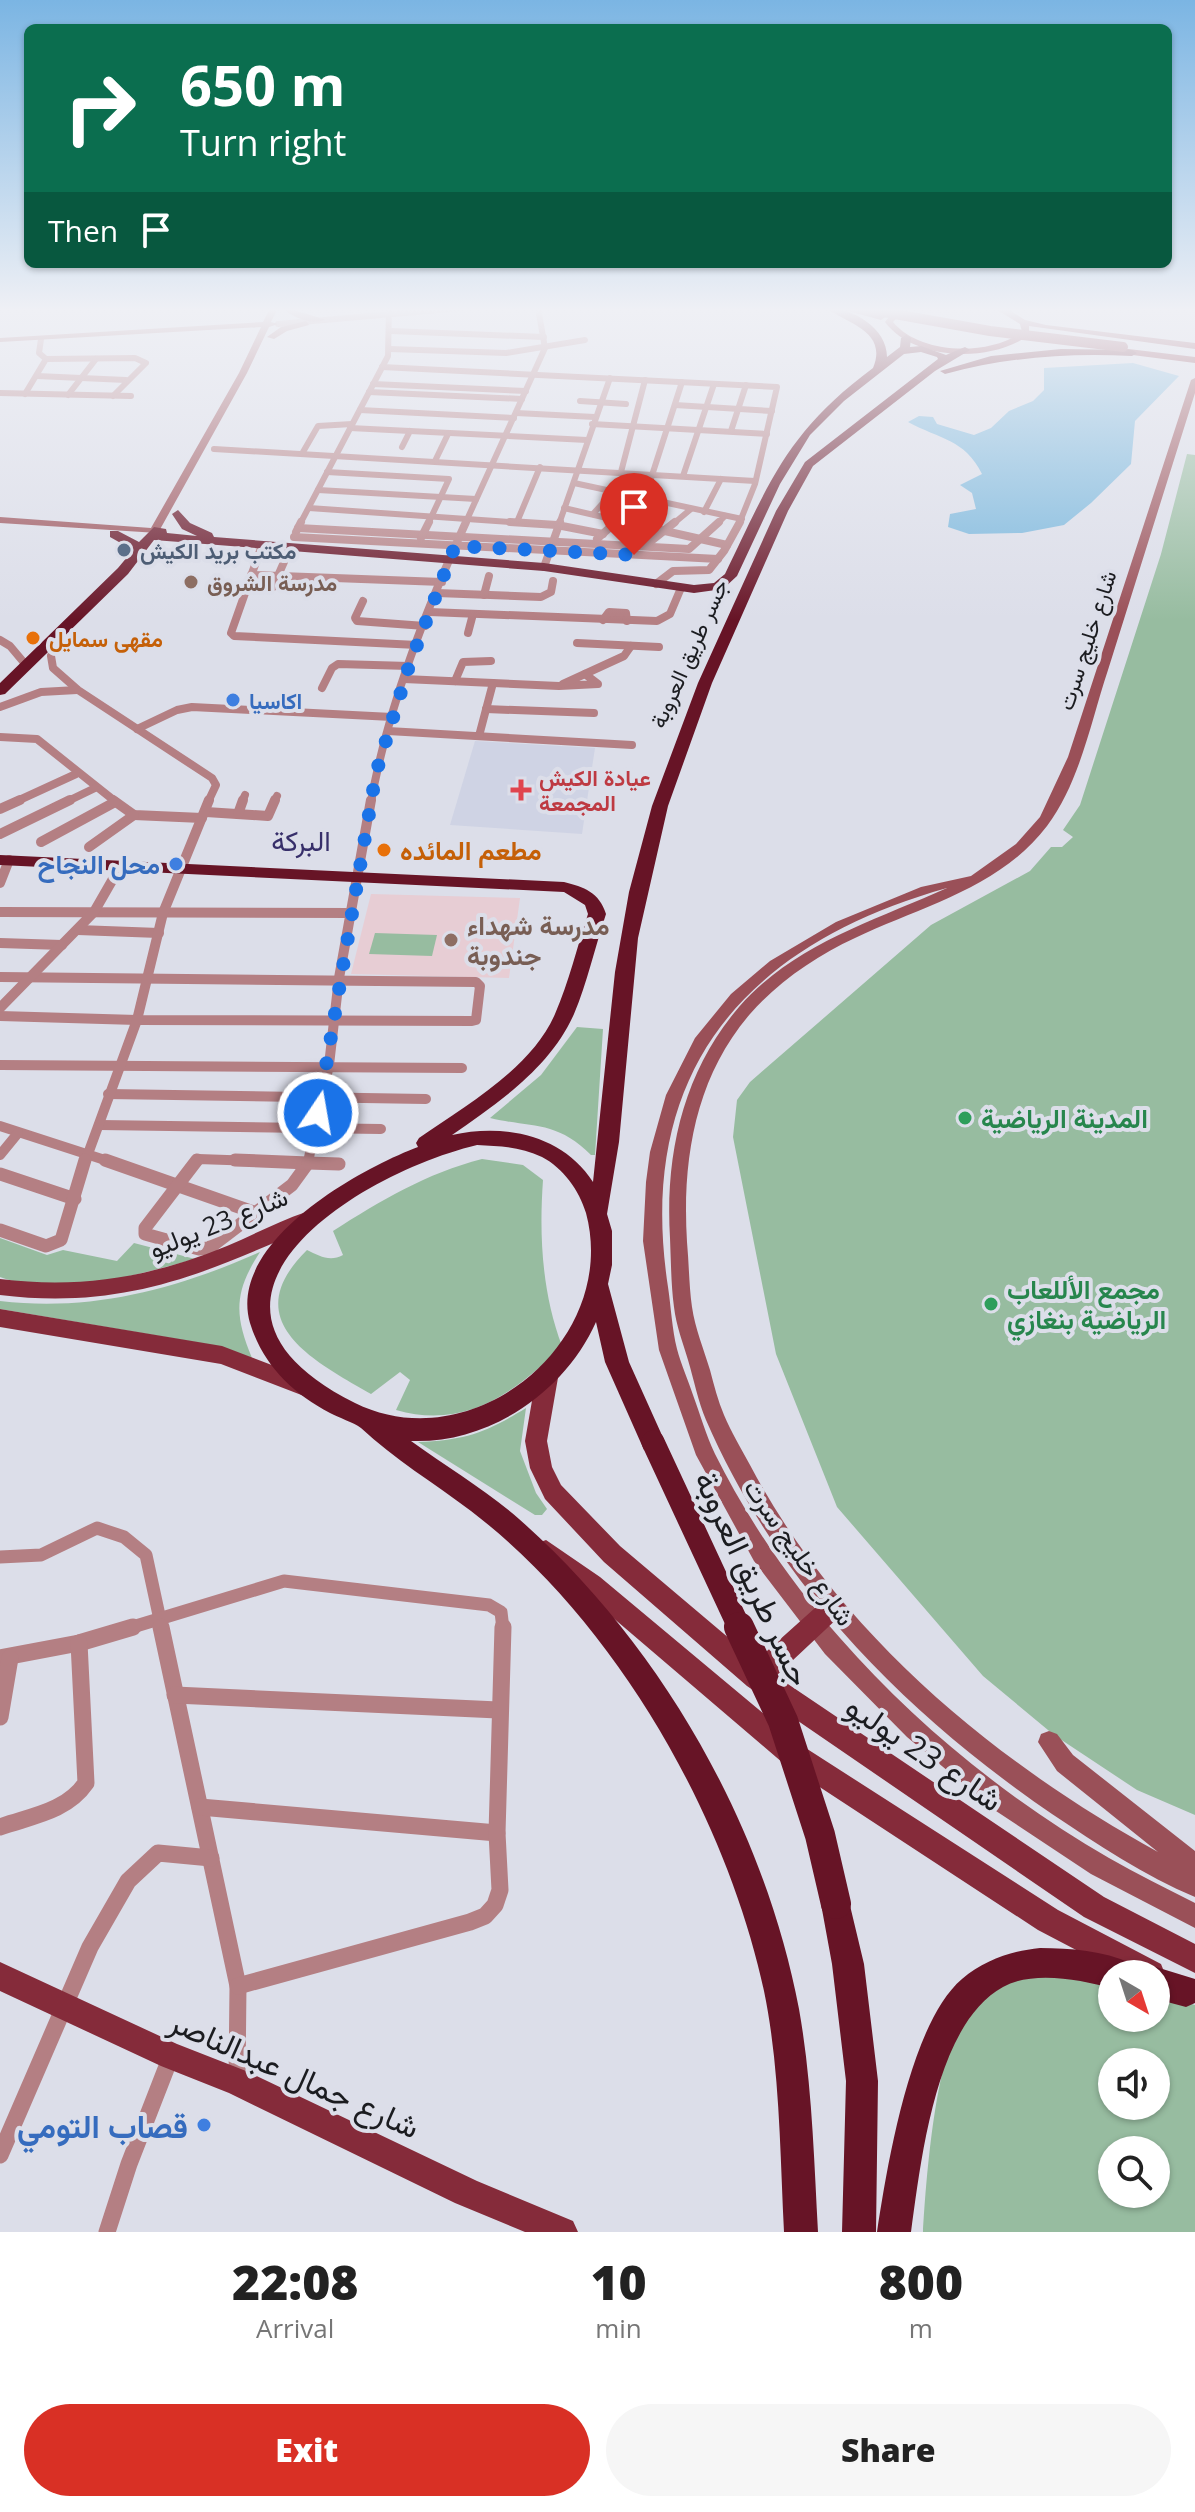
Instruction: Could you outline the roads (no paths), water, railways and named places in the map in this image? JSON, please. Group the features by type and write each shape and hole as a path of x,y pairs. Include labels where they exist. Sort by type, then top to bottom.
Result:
{"highway":[{"path":"0,691 144,554 210,539 291,542 365,552 455,547 544,567 681,588 718,586 731,576 798,442 826,412"},
{"name":"جسر طريق العروبة","path":"599,1209 608,1155 617,1025 629,936 651,830 677,747 713,661 805,471 827,447 875,412"},
{"path":"173,512 186,526 210,539"},
{"path":"114,531 131,541 144,554"},
{"path":"0,706 51,656 144,554 158,534 262,545 291,542"},
{"path":"5,860 564,887 591,899 597,914 564,1015 549,1041 503,1090 316,1216 275,1253 263,1274 258,1297 260,1322 277,1359 293,1376 361,1417 388,1428 424,1431 457,1428 501,1411 548,1372 579,1334 598,1285 602,1243 599,1209 582,1177 566,1161 545,1148 521,1139 492,1136 454,1141 387,1169"},
{"name":"جسر طريق العروبة","path":"598,1285 617,1362 759,1663 783,1721 820,1835 848,1964 862,2081 859,2232"},
{"path":"361,1417 405,1453 489,1509 592,1614 667,1717 712,1799 745,1876 779,1990 791,2065 801,2232"},
{"path":"894,2232 901,2182 926,2078 945,2029 964,1998 990,1976 1020,1965 1051,1962 1098,1968"},
{"path":"787,2232 795,2156"}],"main road":[{"path":"0,522 158,534 173,512 223,412"},
{"name":"شارع خليج سرت","path":"1184,412 1061,791 1039,828 1026,841 944,898 829,945 769,987 734,1024 715,1050 682,1131 675,1218 677,1265 692,1351 711,1405 758,1501 833,1607 916,1694 1023,1783 1076,1819 1195,1885"},
{"path":"207,462 221,436"},
{"path":"114,531 173,512 185,501"},
{"name":"شارع خليج سرت","path":"970,881 933,887 824,931 771,965 728,1006 692,1053 669,1110 652,1201 653,1268 674,1372 710,1462 733,1507 814,1623 900,1714 1000,1799 1099,1866 1195,1916"},
{"name":"شارع 23 يوليو","path":"0,1287 62,1293 146,1283 209,1264 316,1216"},
{"path":"0,1318 222,1355 314,1391"},
{"name":"شارع 23 يوليو","path":"548,1372 536,1441 541,1468 553,1492 612,1554 756,1677 1071,1892 1195,1959"},
{"path":"513,1531 592,1585 660,1646 803,1762 1048,1920 1125,1960"},
{"path":"756,1677 833,1607"},
{"path":"1049,1742 1065,1763 1195,1866"},
{"name":"شارع جمال عبدالناصر","path":"0,1976 171,2056 236,2081 466,2192 562,2232"}],"street":[{"path":"359,412 291,542 380,542 718,559"},
{"path":"427,412 594,420 634,426 767,434"},
{"path":"339,1164 308,1163 198,1159 145,1228 145,1234 204,1249 292,1185 308,1163 329,1065 339,978 376,773 404,679 437,593 516,412"},
{"path":"544,567 597,412"},
{"path":"621,472 637,412"},
{"path":"594,542 643,499 673,412"},
{"path":"683,476 706,412"},
{"path":"731,431 737,412"},
{"path":"656,584 673,571 706,571 741,526 772,412"},
{"path":"303,452 318,426 587,440"},
{"path":"402,447 410,431"},
{"path":"435,461 448,434"},
{"path":"214,449 755,481"},
{"path":"517,522 540,467"},
{"path":"327,472 449,479 419,544"},
{"path":"704,512 721,479"},
{"path":"574,483 742,519"},
{"path":"318,490 476,499"},
{"path":"593,514 613,492"},
{"path":"309,508 557,525 603,534"},
{"path":"564,508 727,545"},
{"path":"646,545 691,509"},
{"path":"380,542 393,513"},
{"path":"298,528 422,535 455,547 553,541 689,549 725,516"},
{"path":"262,545 231,633 234,636 417,645"},
{"path":"273,587 284,562"},
{"path":"251,575 442,582"},
{"path":"484,595 489,576"},
{"path":"437,593 541,597 551,592 553,581"},
{"path":"430,612 627,621 667,618 681,588"},
{"path":"363,601 355,618 357,621 425,626"},
{"path":"468,633 473,614"},
{"path":"0,640 10,646 26,665"},
{"path":"577,643 659,647"},
{"path":"559,686 624,656 631,646"},
{"path":"0,1230 46,1246 61,1240 108,1094 137,1020 163,913 179,868 216,785 212,778 78,690 53,668 51,656"},
{"path":"455,681 463,662 491,661"},
{"path":"322,688 332,668 338,664 409,666"},
{"path":"404,679 559,686 598,684 585,674"},
{"path":"479,736 493,683"},
{"path":"0,706 41,692 78,690"},
{"path":"137,729 177,710 192,707 392,717"},
{"path":"486,709 594,713"},
{"path":"388,731 632,745"},
{"path":"0,737 37,739 76,774 134,815 268,816 277,796"},
{"path":"0,809 76,774"},
{"path":"0,834 95,788"},
{"path":"238,814 245,795"},
{"path":"41,842 115,802"},
{"path":"89,847 134,815"},
{"path":"0,883 5,860"},
{"path":"0,1008 94,912 121,865"},
{"path":"0,912 352,913"},
{"path":"78,930 159,933"},
{"path":"0,943 62,945"},
{"path":"0,977 339,978 476,982 480,986 476,1020 472,1021 137,1020 0,1016"},
{"path":"0,1065 462,1068"},
{"path":"108,1094 426,1099"},
{"path":"100,1125 381,1129"},
{"path":"0,1126 256,1213"},
{"path":"0,1155 18,1133"},
{"path":"0,1174 75,1199"},
{"path":"0,1557 41,1555 97,1528 136,1542 146,1555 238,1986 236,2081"},
{"path":"0,1717 5,1658 79,1643 284,1581 489,1605 501,1612 497,1833 500,1890 495,1905 485,1916 238,1986"},
{"path":"0,1827 63,1805 80,1796 86,1783 79,1643"},
{"path":"175,1695 498,1710"},
{"path":"200,1807 497,1833"},
{"path":"0,2155 90,1947 128,1881 158,1853 211,1858"},
{"path":"107,2232 129,2164 171,2056"}],"water":[{"path":"1008,412 1144,412 1135,421 1131,464 1064,525 1022,533 969,534 948,527 950,514 976,509 972,493 960,485 982,474 975,462 959,447 908,422 919,416 933,417 937,424 974,435 991,428"}],"place":[{"name":"مكتب بريد الكيش","path":"124,550"},
{"name":"مدرسة الشروق","path":"191,582"},
{"name":"مقهى سمايل","path":"33,638"},
{"name":"اكاسيا","path":"233,700"},
{"name":"عيادة الكيش المجمعة","path":"521,790"},
{"name":"مطعم المائده","path":"384,850"},
{"name":"محل النجاح","path":"176,864"},
{"name":"مدرسة شهداء جندوبة","path":"451,940"},
{"name":"المدينة الرياضية","path":"965,1118"},
{"name":"مجمع الأللعاب الرياضية بنغازي","path":"991,1304"},
{"name":"قصاب التومي","path":"204,2125"}],"district":[{"name":"البركة","path":"301,840"}]}
